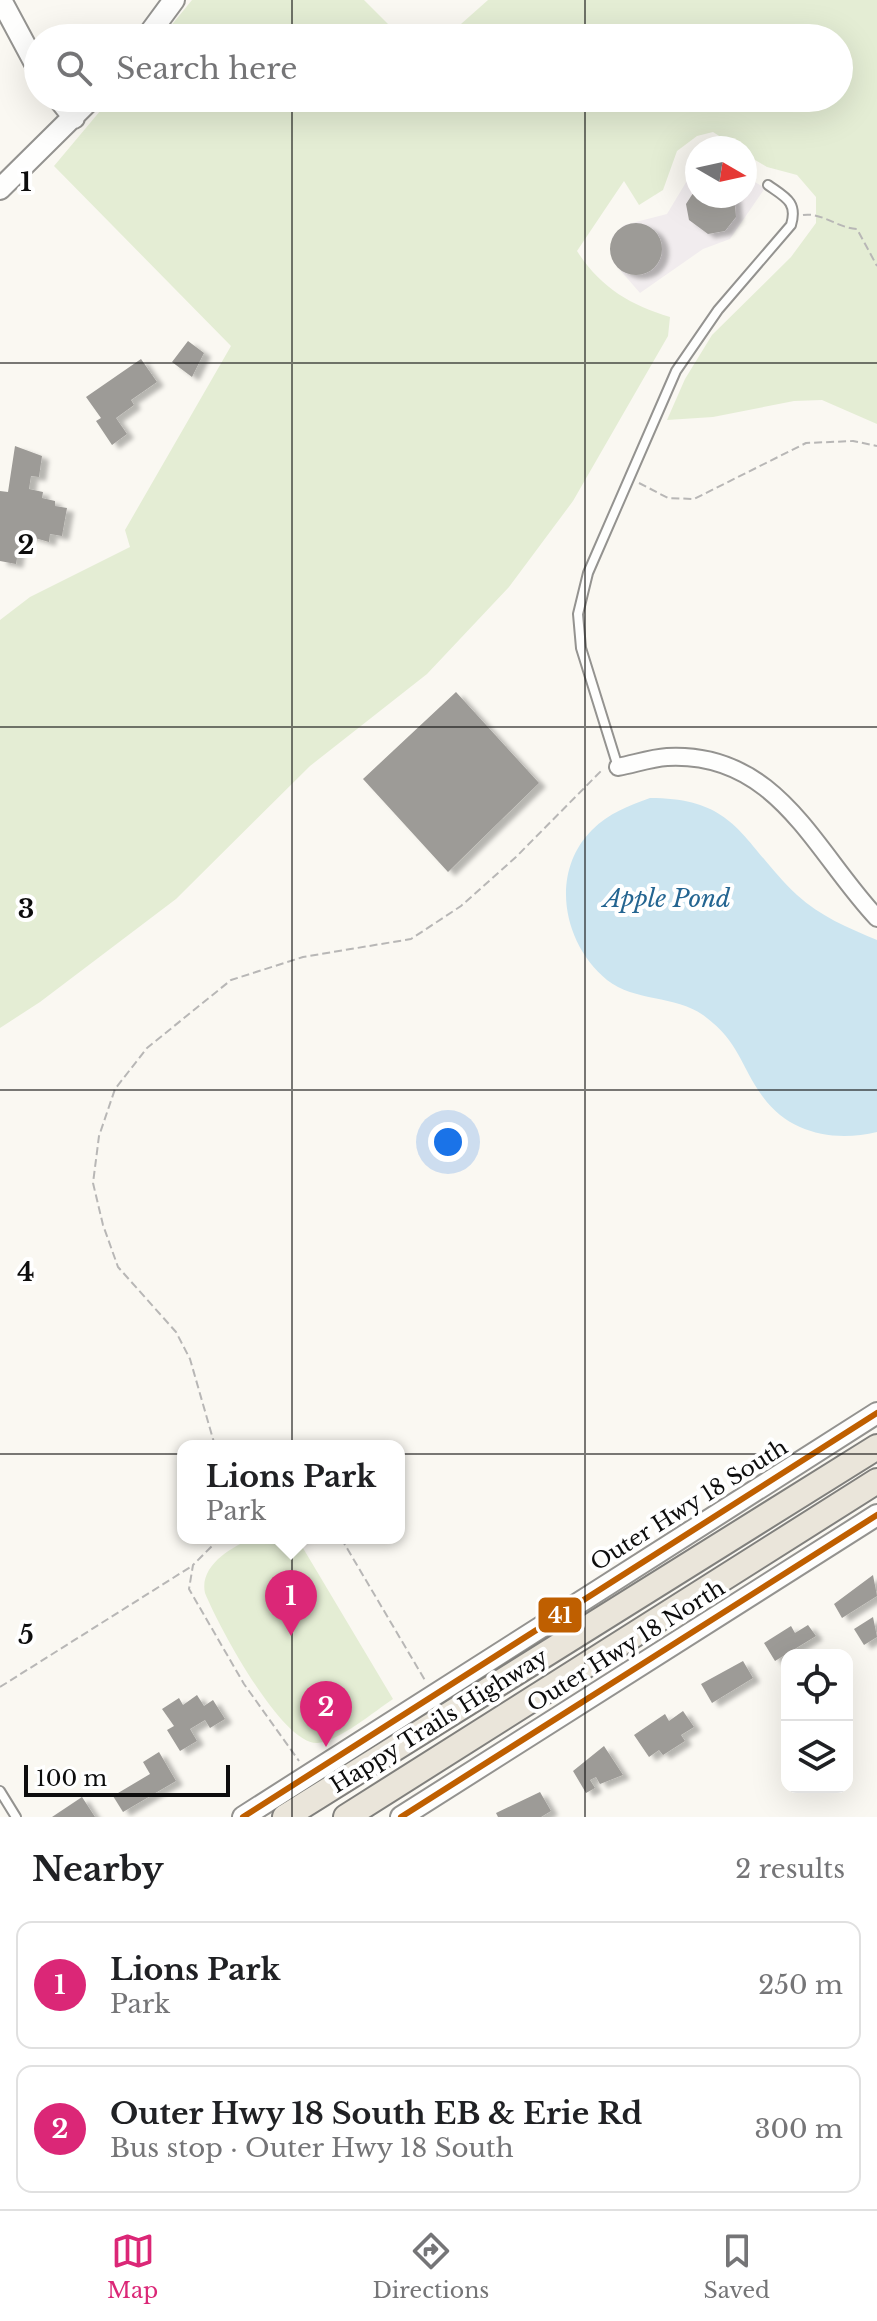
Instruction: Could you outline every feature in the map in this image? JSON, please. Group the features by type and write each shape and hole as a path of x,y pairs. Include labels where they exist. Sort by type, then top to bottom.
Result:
{"main road":[{"name":"Happy Trails Highway","path":"285,1817 877,1447"},
{"name":"Happy Trails Highway","path":"346,1817 877,1481"}],"street":[{"path":"1,0 24,43"},
{"path":"156,24 174,0"},
{"path":"69,112 74,118"},
{"path":"0,189 79,112"},
{"path":"618,767 667,757 738,770 776,793 877,918"},
{"name":"Outer Hwy 18 South","path":"243,1817 877,1413"},
{"name":"Outer Hwy 18 North","path":"401,1817 877,1515"}],"lane":[{"path":"618,767 581,648 578,614 588,573 676,371 695,340 781,237 794,217 791,201 768,185"},
{"path":"0,1791 16,1817"}],"path":[{"path":"794,217 811,214 844,229 857,229 877,266"},
{"path":"631,479 668,498 694,499 806,443 853,441 877,446"},
{"path":"213,1440 190,1359 176,1332 118,1267 103,1225 93,1183 99,1136 115,1089 147,1048 231,980 303,957 411,939 461,906 516,857 603,769 618,767"},
{"path":"0,1687 193,1565 214,1544"},
{"path":"345,1544 434,1695"},
{"path":"193,1565 188,1582 192,1595 244,1684 310,1774"}],"shaded area":[{"path":"757,183 765,188 757,200"},
{"path":"685,184 685,208 751,208 730,239 703,249 640,293 613,262 612,237 624,225 667,214"}],"green space":[{"path":"192,0 364,0 388,24 172,24"},
{"path":"488,0 877,0 877,424 822,400 794,401 713,417 667,420 685,379 712,335 791,257 816,223 816,197 797,175 757,161 757,136 719,136 713,132 685,136 685,145 677,151 663,190 639,205 624,181 577,251 596,275 617,293 642,307 670,317 668,336 573,501 509,587 427,674 310,766 176,899 40,1002 0,1028 0,620 30,597 130,547 125,530 231,346 54,166 99,112 853,112 853,24 461,24"},
{"path":"241,1544 301,1544 393,1699 327,1741 318,1743 303,1739 287,1725 253,1681 205,1593 204,1583 212,1566"}],"water":[{"name":"Apple Pond","path":"650,798 679,800 720,815 736,827 797,895 835,921 877,940 877,1132 830,1135 800,1127 786,1119 763,1097 725,1035 703,1015 680,1004 618,987 592,965 580,947 567,908 566,887 570,867 578,847 598,824"}],"building":[{"path":"687,208 735,208 736,217 725,231 708,234 689,220"},
{"path":"636,223 655,230 662,249 655,268 636,275 617,268 610,249 617,230"},
{"path":"188,341 204,353 192,377 172,362"},
{"path":"141,359 157,382 131,400 134,405 116,418 127,434 112,445 96,421 101,418 86,397"},
{"path":"15,446 42,456 39,477 31,476 29,489 43,492 42,498 55,501 55,506 67,508 62,536 50,534 49,542 21,534 16,564 0,561 0,491 8,492"},
{"path":"456,692 539,783 448,872 363,779"},
{"path":"873,1575 877,1596 842,1618 834,1604"},
{"path":"873,1617 877,1637 864,1645 854,1629"},
{"path":"808,1625 816,1636 795,1649 781,1649 781,1657 775,1661 764,1643 791,1626 795,1633"},
{"path":"743,1661 753,1678 712,1703 701,1684"},
{"path":"197,1695 204,1706 213,1700 225,1719 210,1728 205,1720 190,1729 197,1741 180,1751 167,1730 174,1726 162,1709 179,1698 183,1705"},
{"path":"683,1711 694,1727 681,1735 685,1741 663,1755 659,1750 649,1757 634,1735 665,1714 669,1721"},
{"path":"604,1746 623,1775 600,1784 596,1777 590,1780 595,1788 586,1793 573,1771"},
{"path":"159,1752 176,1781 123,1812 113,1796 150,1774 143,1762"},
{"path":"540,1792 551,1811 541,1817 498,1817 496,1813"},
{"path":"82,1797 95,1817 52,1817"}],"transit line":[{"name":"41","path":"243,1817 877,1413"},
{"name":"41","path":"401,1817 877,1515"}],"place":[{"name":"Lions Park","path":"291,1636"},
{"name":"Outer Hwy 18 South EB & Erie Rd","path":"326,1747"}]}
